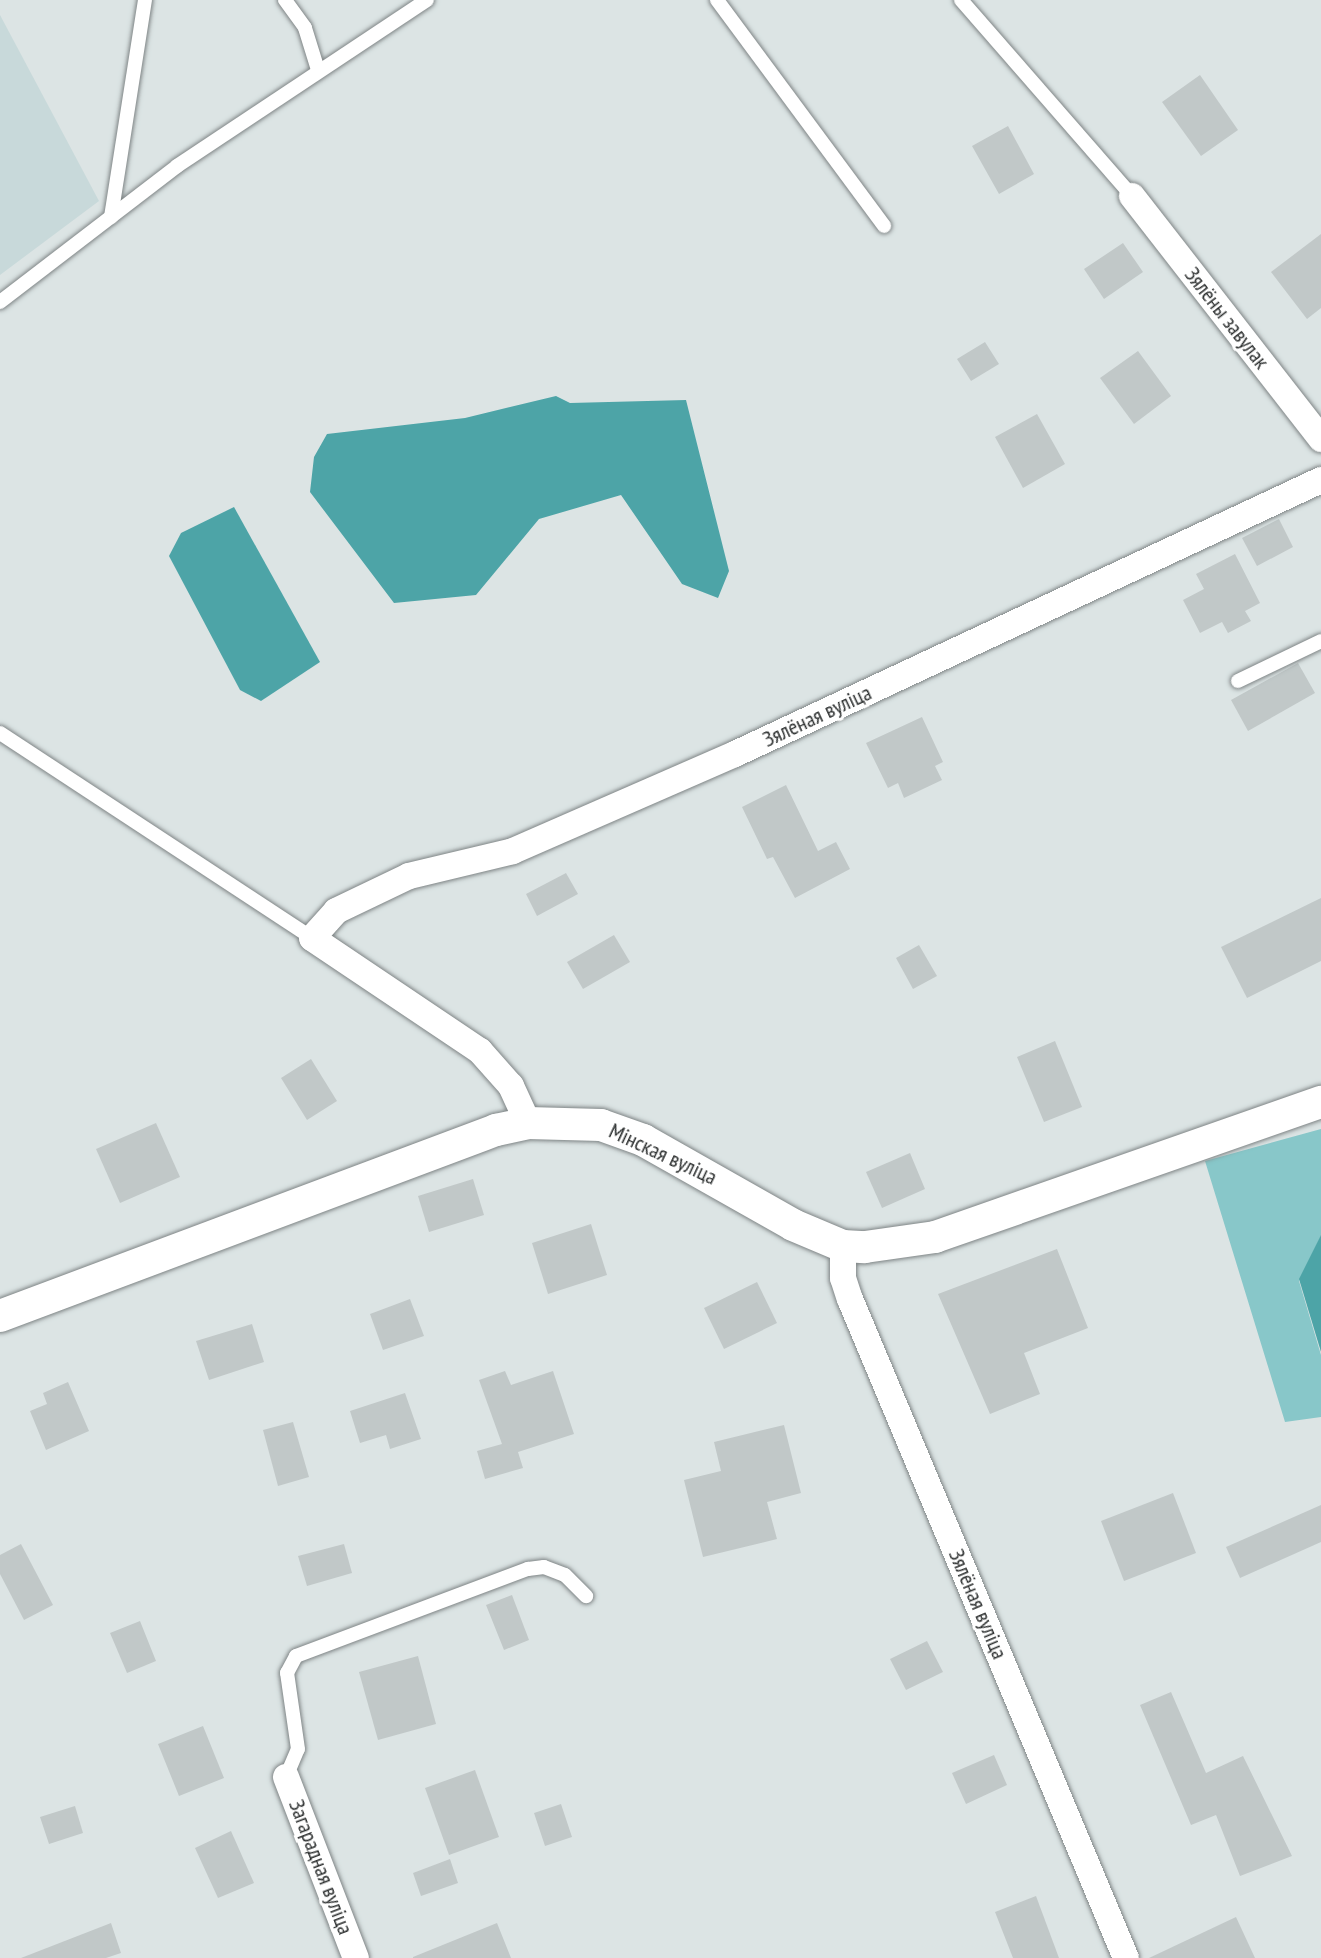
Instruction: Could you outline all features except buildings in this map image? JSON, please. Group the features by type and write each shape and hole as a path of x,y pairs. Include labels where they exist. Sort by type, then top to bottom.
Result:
{"street":[{"name":"Зялёны завулак","path":"1132,196 1321,439"},
{"name":"Зялёная вуліца","path":"312,938 336,911 361,895 409,876 513,851 764,740 1321,480"},
{"path":"312,938 480,1051 511,1086 528,1123"},
{"name":"Мінская вуліца","path":"0,1316 496,1130 528,1123 601,1125 643,1140 793,1225 843,1246 899,1245 935,1237 1321,1102"},
{"name":"Зялёная вуліца","path":"843,1246 843,1278 850,1299 1126,1958"},
{"name":"Загарадная вуліца","path":"286,1777 356,1958"}],"lane":[{"path":"111,217 145,0"},
{"path":"285,0 305,28 318,70"},
{"path":"0,302 111,217 318,70 427,0"},
{"path":"717,0 884,226"},
{"path":"961,0 1132,196"},
{"path":"1238,681 1321,641"},
{"path":"0,733 312,938"},
{"path":"286,1777 298,1749 287,1673 296,1656 528,1569 544,1567 565,1575 586,1596"}],"shaded area":[{"path":"0,15 99,201 0,275"},
{"path":"556,396 570,403 686,400 729,571 718,598 682,584 621,495 539,519 476,595 394,603 310,492 314,457 327,434 465,418"},
{"path":"234,507 320,662 261,701 240,690 169,556 181,533"},
{"path":"1321,1129 1321,1236 1299,1281 1321,1355 1321,1417 1285,1422 1205,1161"},
{"path":"1321,1235 1321,1352 1299,1279"}]}
